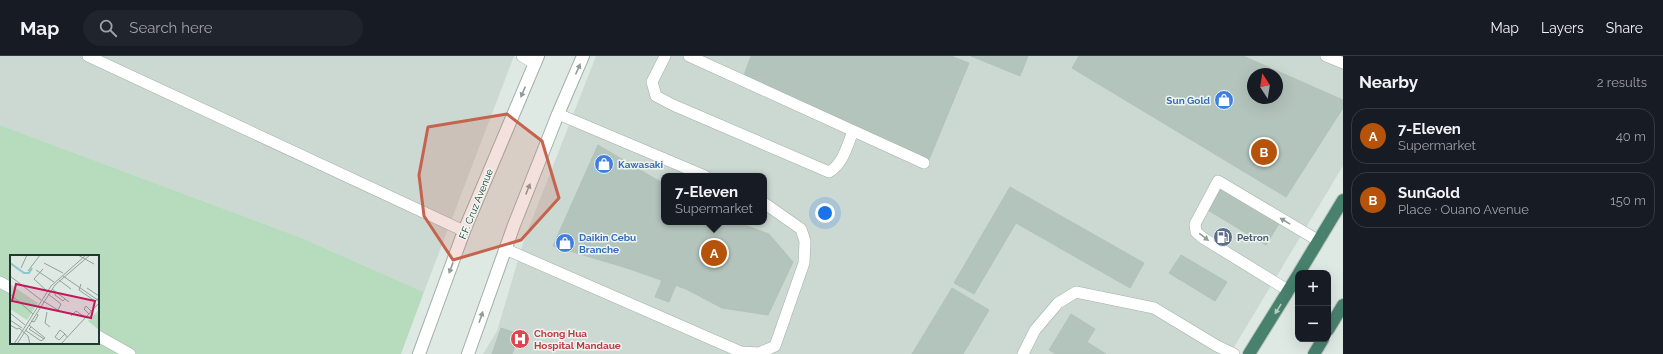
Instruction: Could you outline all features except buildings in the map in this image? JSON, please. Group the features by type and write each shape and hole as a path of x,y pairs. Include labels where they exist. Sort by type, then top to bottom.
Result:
{"highway":[{"path":"1301,270 1343,200"},
{"path":"1249,354 1295,281"},
{"path":"1331,325 1343,305"},
{"path":"1314,354 1321,342"}],"street":[{"path":"468,354 505,249 558,114 583,56"},
{"name":"F.F. Cruz Avenue","path":"419,354 464,231 536,60"}],"lane":[{"path":"88,56 464,231"},
{"path":"522,56 536,60"},
{"path":"665,56 652,82 656,96 673,105 829,172 836,169 840,163 853,131"},
{"path":"689,56 924,163"},
{"path":"1326,56 1343,63"},
{"path":"558,114 698,173"},
{"path":"1289,291 1203,238 1196,232 1195,224 1218,181 1319,241"},
{"path":"505,249 742,352 759,353 775,346 804,263 805,241 801,229 767,205"},
{"path":"0,282 10,287"},
{"path":"1023,354 1035,330 1058,303 1076,292 1154,308 1217,346 1234,354"},
{"path":"99,337 130,354"}],"highlighted area":[{"path":"507,114 542,141 559,198 521,240 453,260 424,216 419,175 428,127"}],"shaded area":[{"path":"0,56 514,56 424,292 302,238 0,125"},
{"path":"596,56 1343,56 1343,166 1230,354 483,354 497,331 524,240"}],"green space":[{"path":"0,125 302,238 424,292 401,354 0,354"}],"place":[{"name":"Sun Gold","path":"1224,100"},
{"name":"SunGold","path":"1264,152"},
{"name":"Kawasaki","path":"604,164"},
{"name":"Petron","path":"1223,237"},
{"name":"Daikin Cebu Branche","path":"565,243"},
{"name":"7-Eleven","path":"714,253"},
{"name":"Chong Hua Hospital Mandaue","path":"520,339"}]}
